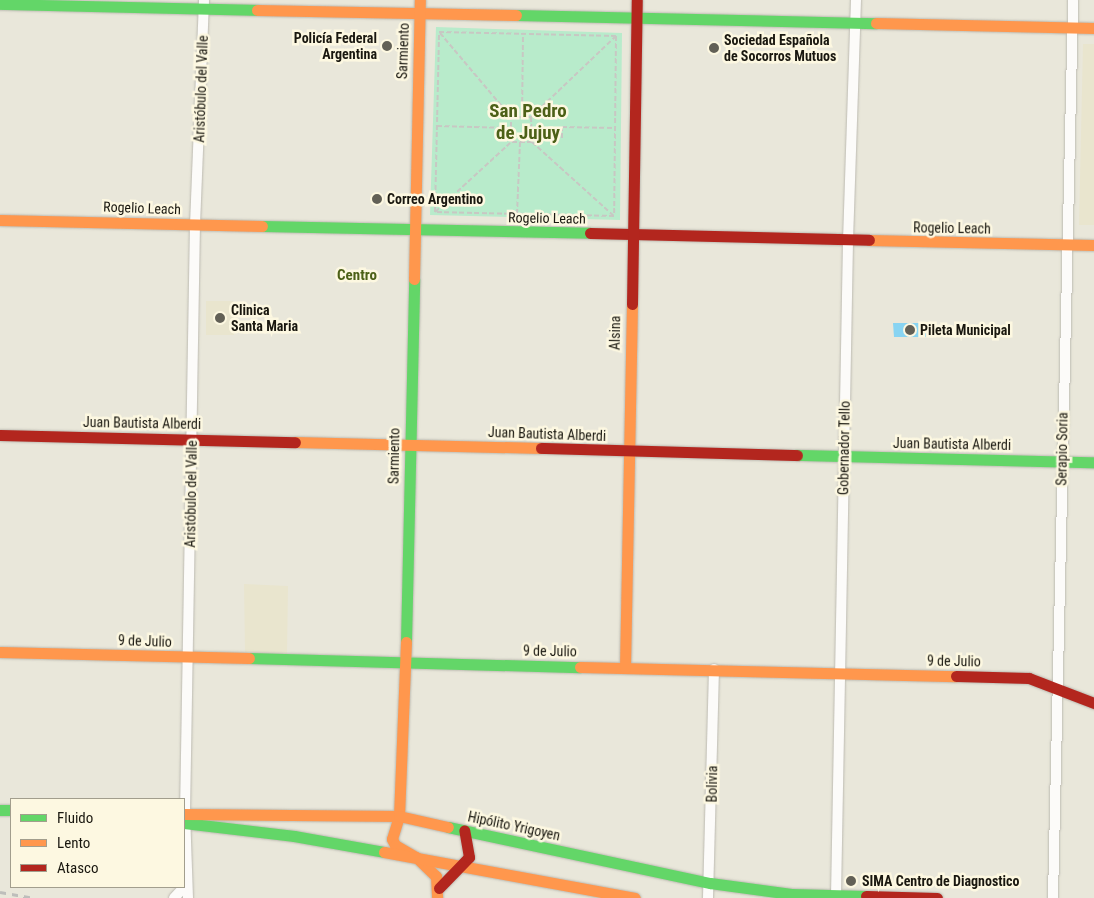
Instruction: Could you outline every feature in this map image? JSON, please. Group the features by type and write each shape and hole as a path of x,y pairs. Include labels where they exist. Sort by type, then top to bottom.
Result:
{"street":[{"name":"Alsina","path":"625,668 627,451 637,0"},
{"name":"Gobernador Tello","path":"836,896 848,241 856,0"},
{"name":"Serapio Soria","path":"1053,898 1056,688 1073,0"},
{"path":"0,4 420,6 637,16 1094,28"},
{"name":"Aristóbulo del Valle","path":"185,798 189,657 195,225 204,4"},
{"name":"Sarmiento","path":"420,6 413,229 406,663 399,816 392,839 395,845 416,856 436,876 438,893"},
{"name":"Rogelio Leach","path":"0,220 848,241 1094,245"},
{"name":"Juan Bautista Alberdi","path":"0,435 192,438 844,457 1094,462"},
{"name":"9 de Julio","path":"0,652 1029,678 1094,703"},
{"name":"Bolivia","path":"708,898 710,883 714,669"},
{"name":"Hipólito Yrigoyen","path":"185,818 399,816 710,883 790,896 937,898"},
{"path":"185,818 416,856 635,898"},
{"path":"438,893 464,865 469,847 464,830"},
{"name":"Aristóbulo del Valle","path":"185,852 188,898"},
{"path":"174,898 183,888"}],"path":[{"path":"439,32 616,36"},
{"path":"439,32 510,117 511,142"},
{"path":"435,212 439,32"},
{"path":"522,117 523,34"},
{"path":"510,117 531,117 616,36"},
{"path":"614,216 616,36"},
{"path":"531,117 532,142"},
{"path":"437,126 510,128"},
{"path":"532,138 562,138 562,127 615,128"},
{"path":"435,212 511,142 532,142 614,216"},
{"path":"517,214 520,142"},
{"path":"435,212 614,216"}],"shaded area":[{"path":"1083,44 1094,44 1094,225 1079,225"},
{"name":"Clinica Santa Maria","path":"206,301 233,301 234,335 206,335"},
{"path":"244,584 288,586 287,654 245,652"}],"green space":[{"path":"436,27 622,33 620,220 430,215"}],"water":[{"name":"Pileta Municipal","path":"893,323 926,323 926,337 894,337"}],"railway":[{"path":"0,892 34,898"}],"traffic: fast":[{"path":"0,4 257,10"},
{"path":"516,15 876,23"},
{"path":"262,226 590,233"},
{"path":"406,642 414,279"},
{"path":"797,455 1094,462"},
{"path":"249,658 580,667"},
{"path":"0,810 10,810"},
{"path":"185,823 294,836 384,852"},
{"path":"448,827 710,883 791,894 866,896"}],"traffic: slow":[{"path":"414,279 420,0"},
{"path":"257,10 516,15"},
{"path":"876,23 1094,28"},
{"path":"0,220 262,226"},
{"path":"869,240 1094,245"},
{"path":"625,668 632,304"},
{"path":"295,442 541,448"},
{"path":"406,642 399,816 392,839 395,845 416,857 436,876 437,898"},
{"path":"0,652 249,658"},
{"path":"580,667 956,676"},
{"path":"185,814 399,816 448,827"},
{"path":"384,852 635,898"}],"traffic: jam":[{"path":"632,304 637,0"},
{"path":"590,233 869,240"},
{"path":"0,435 295,442"},
{"path":"541,448 797,455"},
{"path":"956,676 1029,678 1094,703"},
{"path":"439,888 469,857 464,830"},
{"path":"866,896 937,898"}],"place":[{"name":"Policía Federal Argentina","path":"387,46"},
{"name":"Sociedad Española de Socorros Mutuos","path":"714,48"},
{"name":"Correo Argentino","path":"377,199"},
{"name":"Clinica Santa Maria","path":"220,318"},
{"name":"Pileta Municipal","path":"910,330"},
{"name":"SIMA Centro de Diagnostico","path":"851,881"}],"district":[{"name":"San Pedro de Jujuy","path":"528,122"},
{"name":"Centro","path":"357,276"}]}
